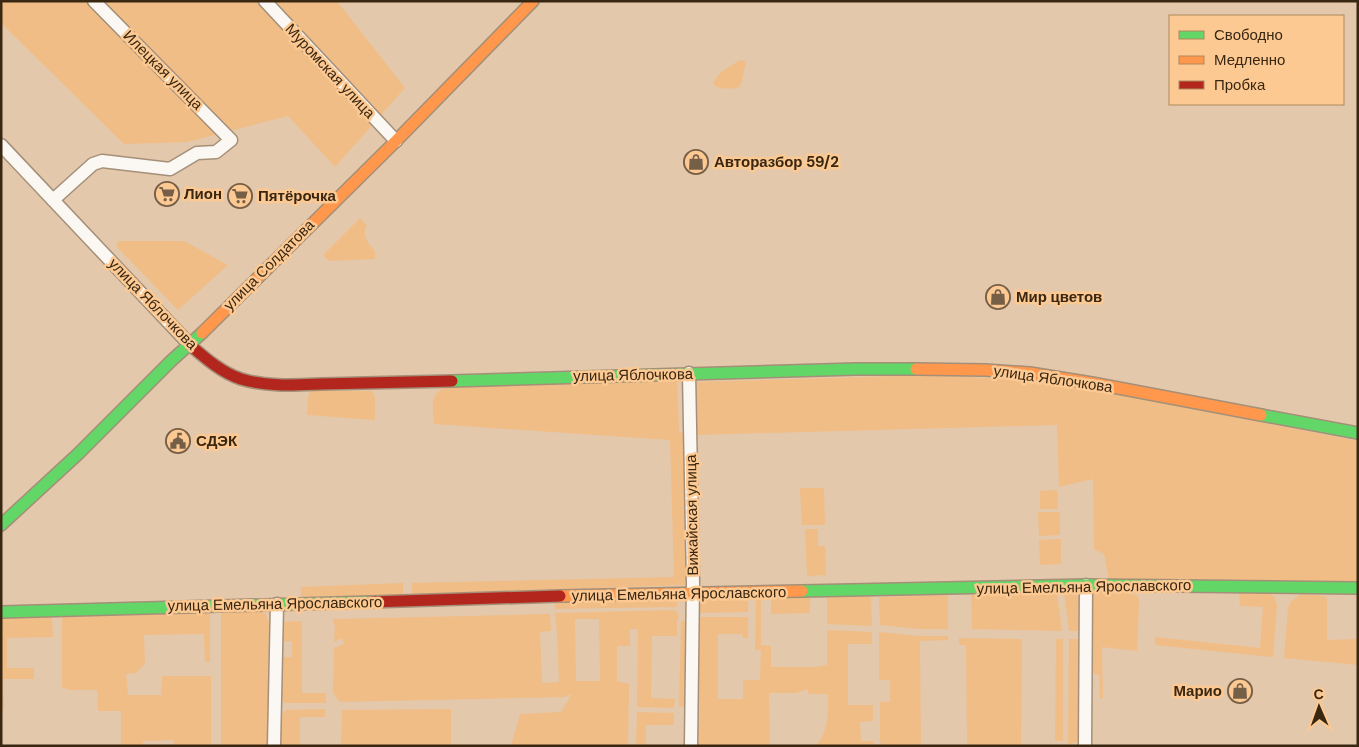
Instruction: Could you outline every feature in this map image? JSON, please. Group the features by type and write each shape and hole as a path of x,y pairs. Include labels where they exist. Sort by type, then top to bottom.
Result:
{"street":[{"name":"Илецкая улица","path":"53,200 93,164 102,161 170,170 197,153 216,152 231,140 94,1"},
{"name":"Муромская улица","path":"265,1 396,140"},
{"name":"улица Солдатова","path":"1,525 78,454 171,361 190,345 533,1"},
{"name":"улица Яблочкова","path":"1,145 190,345 240,379 262,384 330,384 856,369 985,370 1030,373 1092,383 1358,433"},
{"name":"Вижайская улица","path":"688,374 693,593 691,746"},
{"name":"улица Емельяна Ярославского","path":"1,612 693,593 1086,585 1358,588"},
{"path":"1085,746 1086,585"},
{"path":"274,746 277,604"}],"shaded area":[{"path":"1,1 337,1 405,88 335,167 288,116 187,142 124,144 1,23"},
{"path":"740,60 746,61 742,82 739,87 727,89 715,86 713,82 721,72"},
{"path":"360,218 367,225 365,235 375,251 375,259 329,261 323,255"},
{"path":"119,241 184,241 228,265 178,310 116,246"},
{"path":"928,375 1047,381 1358,441 1358,582 1109,580 1104,554 1094,549 1093,479 1059,487 1057,425 694,435 694,387 697,382"},
{"path":"677,380 679,431 683,434 685,585 412,595 412,583 674,577 670,440 434,424 433,403 436,395 444,387"},
{"path":"310,391 372,391 375,398 375,420 307,415"},
{"path":"800,488 824,488 825,525 802,525"},
{"path":"1057,490 1058,509 1040,509 1040,491"},
{"path":"1038,512 1060,512 1060,535 1039,536"},
{"path":"805,529 818,529 818,546 825,546 826,575 807,576"},
{"path":"1061,539 1061,564 1040,565 1039,540"},
{"path":"403,583 403,595 301,597 301,587"},
{"path":"1064,592 1075,594 1079,598 1081,631 1069,631"},
{"path":"1098,592 1132,593 1138,596 1139,602 1137,651 1102,647 1103,698 1100,698 1099,675 1090,672 1091,599 1093,594"},
{"path":"1057,593 1062,631 972,629 971,594"},
{"path":"1239,593 1271,594 1275,598 1277,605 1273,657 1155,645 1155,637 1260,648 1263,607 1240,606"},
{"path":"1301,594 1326,596 1327,640 1358,639 1358,665 1284,658 1288,608 1290,602"},
{"path":"948,595 948,629 920,629 880,625 879,597"},
{"path":"827,597 871,597 872,626 827,624"},
{"path":"761,598 761,645 771,646 771,667 816,667 827,665 827,630 872,632 872,644 848,644 848,705 873,705 873,721 860,722 861,741 873,741 875,746 815,746 820,741 825,729 828,715 828,694 808,694 808,689 796,693 769,693 770,746 696,746 697,617 748,617 748,638 743,638 742,634 718,634 718,699 743,699 743,680 760,680 761,650 755,650 756,599"},
{"path":"771,598 810,598 810,613 771,614"},
{"path":"748,599 748,612 697,613 700,600"},
{"path":"677,600 677,607 555,609 555,603"},
{"path":"675,610 679,616 677,636 652,636 651,698 675,699 674,708 637,707 638,629 630,629 630,646 617,646 617,681 629,684 628,746 511,746 520,714 561,712 572,694 565,697 340,702 333,693 334,648 344,644 342,638 334,642 335,628 333,619 550,614 551,631 540,632 542,683 559,682 555,613","holes":["575,619 599,619 600,681 576,681"]},
{"path":"262,611 266,614 269,623 267,746 221,746 221,613"},
{"path":"210,613 210,662 205,662 204,634 144,635 145,663 136,673 126,674 128,695 161,695 162,676 211,676 211,746 174,746 174,740 143,741 143,746 121,746 121,711 98,711 97,690 69,690 62,687 62,617"},
{"path":"52,617 53,637 7,638 7,668 34,668 34,679 3,679 4,710 1,710 1,618"},
{"path":"302,621 302,693 326,693 326,703 284,703 280,699 281,657 292,657 292,641 282,641 282,622"},
{"path":"681,621 687,621 686,707 679,707"},
{"path":"879,632 919,636 948,636 948,640 920,641 921,746 882,746 880,741 880,702 890,702 890,680 879,680"},
{"path":"959,638 1022,639 1021,746 967,746 966,645 959,645"},
{"path":"1056,639 1063,639 1063,741 1055,741"},
{"path":"1069,639 1081,639 1079,741 1068,745"},
{"path":"325,709 325,717 300,717 300,746 279,746 280,716 286,710"},
{"path":"451,709 451,746 341,746 342,710"},
{"path":"637,712 674,713 674,725 646,725 646,746 636,746"}],"traffic: fast":[{"path":"1,525 78,454 171,361 202,333"},
{"path":"452,381 856,369 916,369"},
{"path":"1261,415 1358,433"},
{"path":"802,591 1086,585 1358,588"},
{"path":"1,612 371,602"}],"traffic: slow":[{"path":"202,333 396,141 533,1"},
{"path":"916,369 1030,373 1261,415"},
{"path":"560,596 802,591"}],"traffic: jam":[{"path":"190,345 227,373 251,382 291,385 452,381"},
{"path":"371,602 560,596"}],"place":[{"name":"Авторазбор 59/2","path":"696,162"},
{"name":"Лион","path":"167,194"},
{"name":"Пятёрочка","path":"240,196"},
{"name":"Мир цветов","path":"998,297"},
{"name":"СДЭК","path":"178,441"},
{"name":"Марио","path":"1240,691"}]}
